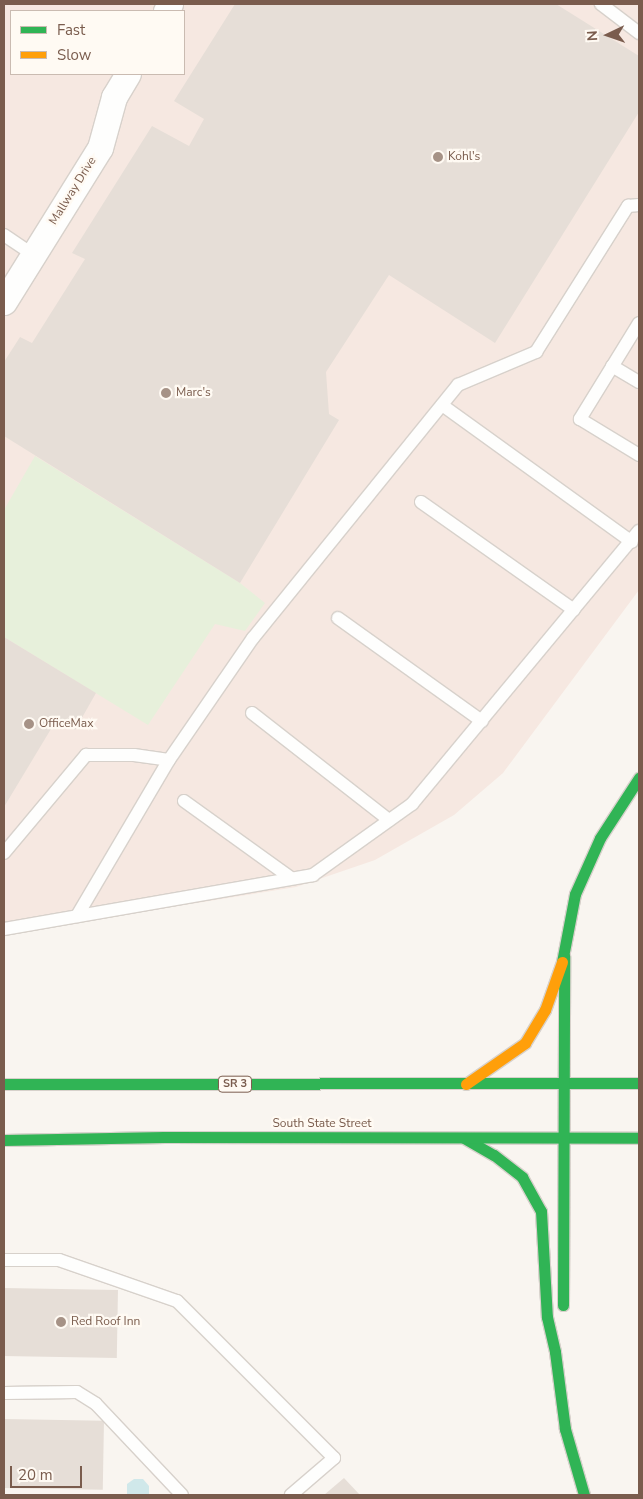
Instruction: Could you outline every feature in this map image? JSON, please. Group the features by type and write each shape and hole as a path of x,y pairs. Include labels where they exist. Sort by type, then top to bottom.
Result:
{"main road":[{"path":"466,1084 525,1043 545,1010 564,956 575,894 600,838 639,778"},
{"path":"555,1352 562,1322 565,1139 564,956"},
{"name":"SR 3","path":"4,1084 639,1083"},
{"name":"South State Street","path":"4,1140 164,1137 639,1138"},
{"path":"464,1138 494,1155 522,1177 541,1211 548,1317 555,1352 565,1429 584,1495"}],"street":[{"name":"Mallway Drive","path":"8,286 34,254 100,148 114,98 127,75"}],"lane":[{"path":"600,4 639,33"},
{"path":"77,916 169,760 253,638 458,386 536,352 628,206 639,205"},
{"path":"4,235 34,254"},
{"path":"639,323 580,419 639,455"},
{"path":"612,366 639,382"},
{"path":"4,929 313,874 412,804 636,536 442,405"},
{"path":"421,502 574,610"},
{"path":"338,618 482,721"},
{"path":"252,713 389,820"},
{"path":"4,853 86,755 134,755 169,760"},
{"path":"184,802 291,878"},
{"path":"4,1260 59,1260 177,1301 334,1458 292,1495"},
{"path":"4,1393 78,1392 96,1404 182,1495"}],"shaded area":[{"path":"4,4 639,4 639,590 503,773 454,815 375,860 296,887 4,934"}],"green space":[{"path":"35,456 240,583 265,603 245,631 215,624 148,725 4,637 4,510"}],"water":[{"path":"134,1479 143,1479 149,1486 149,1495 127,1495 127,1484"}],"building":[{"path":"235,4 556,4 639,56 639,112 495,343 389,275 326,372 329,414 339,420 240,583 4,436 4,362 20,337 32,343 85,259 72,253 152,126 189,146 204,119 174,101"},
{"name":"OfficeMax","path":"4,637 96,693 75,730 57,719 4,807"},
{"name":"Red Roof Inn","path":"4,1288 118,1290 117,1358 4,1356"},
{"path":"4,1419 104,1421 103,1490 4,1488"},
{"path":"344,1478 360,1495 324,1495"}],"traffic: fast":[{"path":"562,962 575,894 600,838 639,778"},
{"path":"563,1305 564,956"},
{"path":"4,1084 639,1083"},
{"path":"4,1140 164,1137 639,1138"},
{"path":"464,1138 494,1155 522,1177 541,1211 547,1317 555,1352 565,1429 584,1495"}],"traffic: slow":[{"path":"466,1084 525,1043 545,1010 562,962"}],"place":[{"name":"Kohl's","path":"438,157"},
{"name":"Marc's","path":"166,393"},
{"name":"OfficeMax","path":"29,724"},
{"name":"Red Roof Inn","path":"61,1322"}]}
